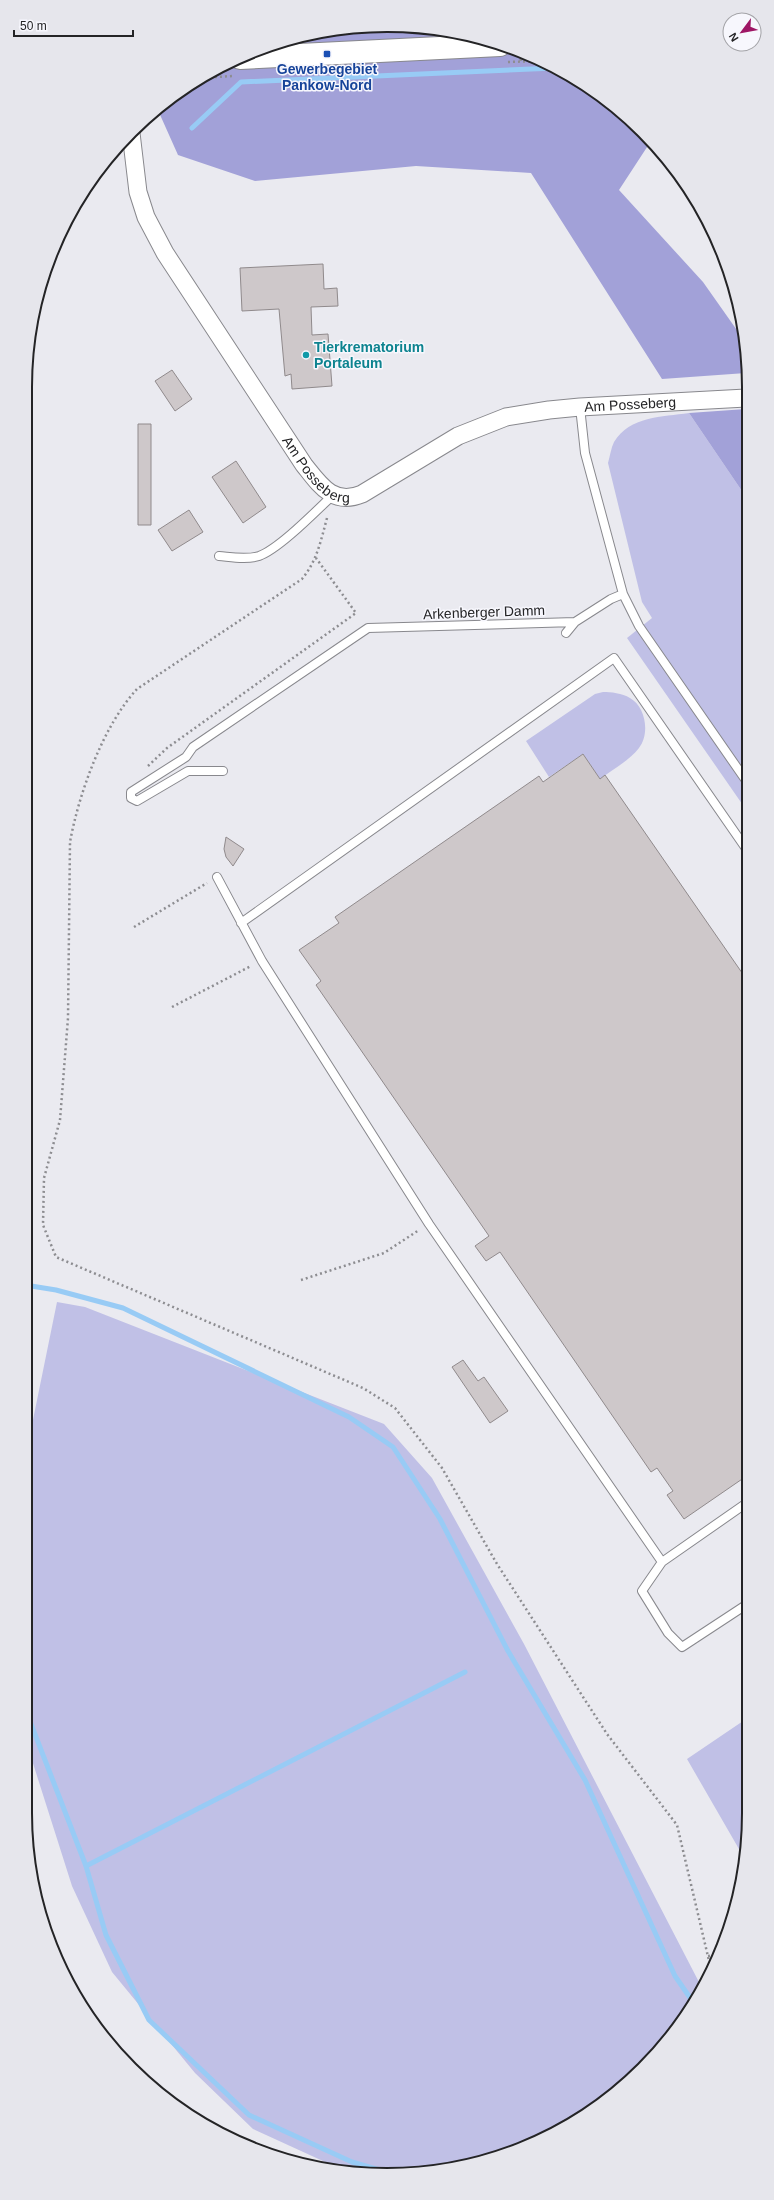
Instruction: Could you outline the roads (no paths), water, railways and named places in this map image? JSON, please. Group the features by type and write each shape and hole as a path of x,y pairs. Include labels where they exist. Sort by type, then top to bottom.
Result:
{"main road":[{"path":"256,57 485,46"}],"street":[{"name":"Am Posseberg","path":"132,140 138,192 146,217 165,253 304,464 317,481 334,495 352,498 362,494 458,436 488,423 523,413 580,407 742,398"}],"lane":[{"path":"580,407 585,453 623,594 639,626 742,775"},
{"path":"218,556 246,558 260,556 279,543 334,495"},
{"path":"566,633 575,622 611,599 623,594"},
{"name":"Arkenberger Damm","path":"223,771 188,771 137,801 131,798 131,792 186,757 193,748 368,628 575,622"},
{"path":"241,923 614,658 742,843"},
{"path":"217,877 262,961 429,1224 662,1562"},
{"path":"742,1506 662,1562 642,1591 668,1633 682,1647 742,1608"}],"waterway":[{"path":"192,128 241,82 543,69"},
{"path":"32,1286 56,1290 123,1308 349,1417 393,1447 440,1519 508,1651 585,1780 675,1976 690,1997"},
{"path":"86,1866 465,1672"},
{"path":"32,1726 86,1866 106,1935 149,2020 249,2115 352,2162 370,2167"}],"place":[{"name":"Gewerbegebiet Pankow-Nord","path":"327,54"},
{"name":"Tierkrematorium Portaleum","path":"306,355"}]}
